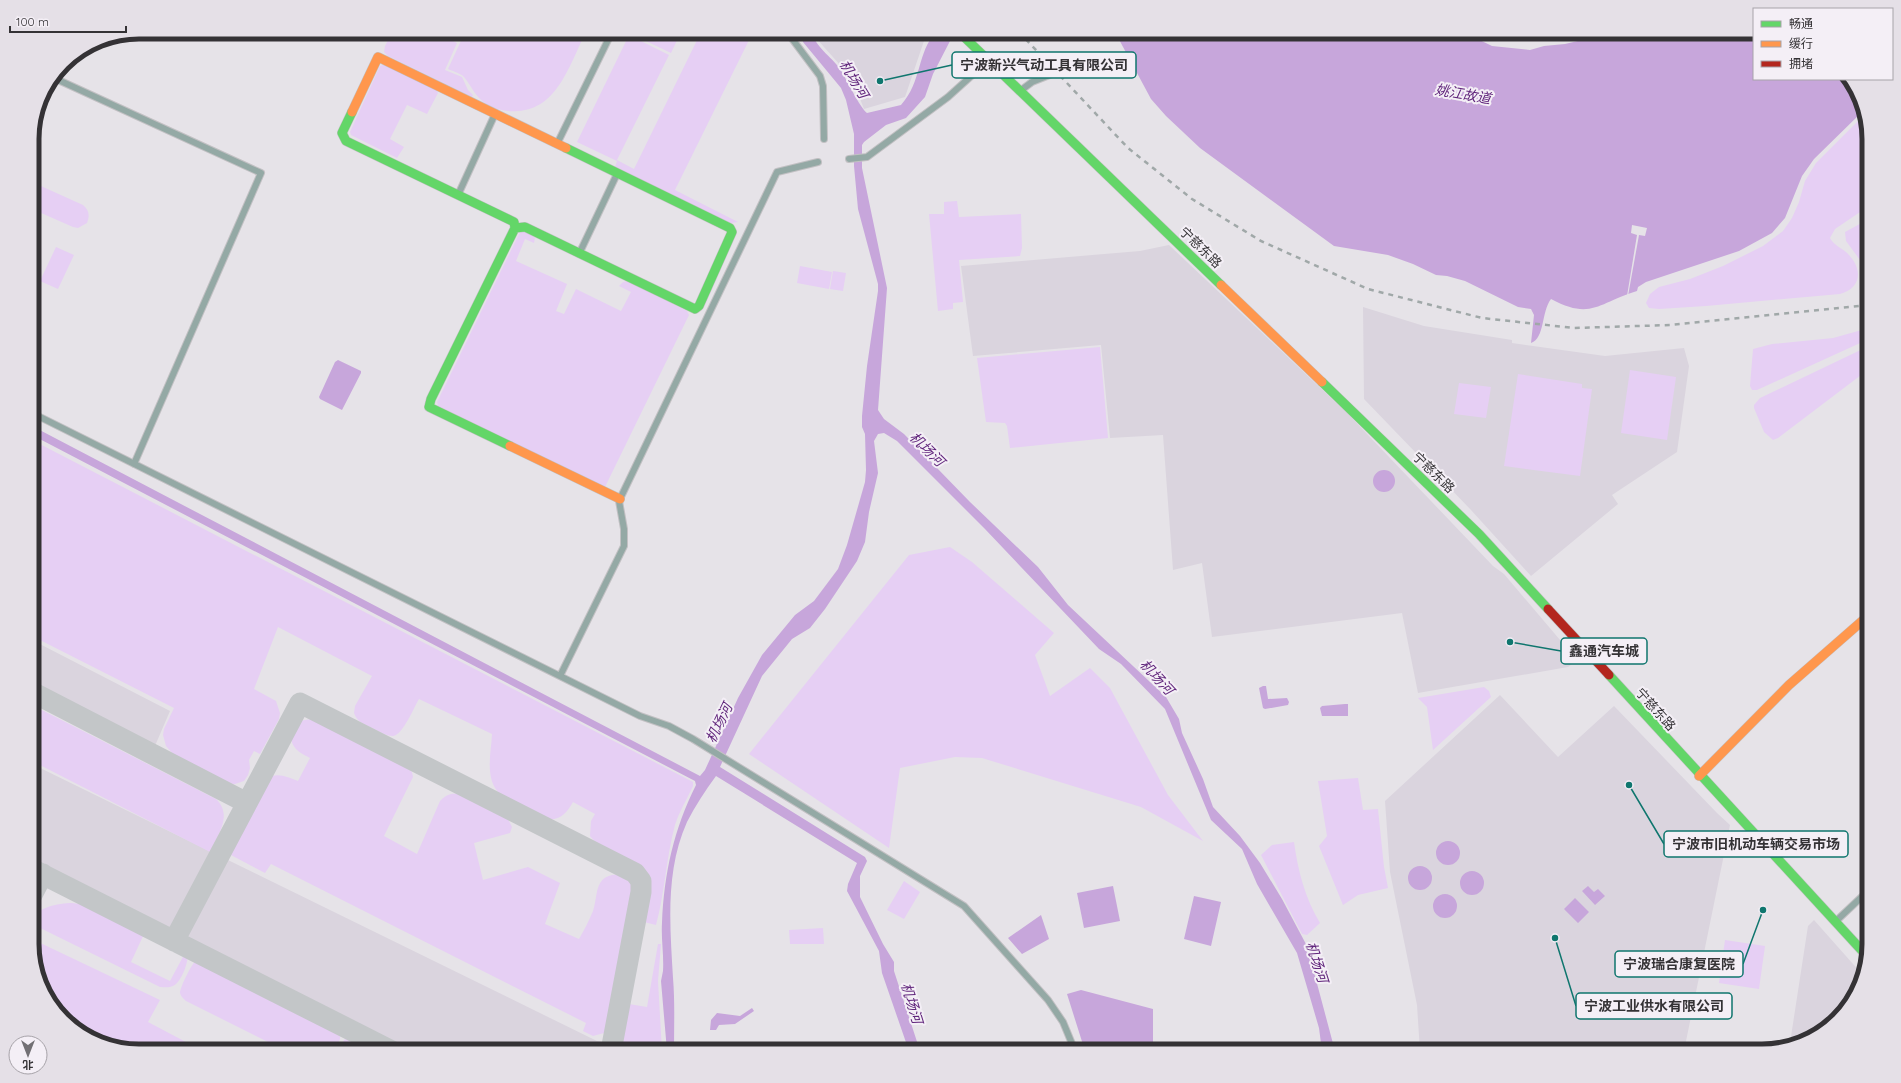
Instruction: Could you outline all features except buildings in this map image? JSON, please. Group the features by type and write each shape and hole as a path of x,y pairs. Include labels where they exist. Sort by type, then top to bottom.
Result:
{"street":[{"path":"557,144 609,39"},
{"path":"793,39 808,58 822,81 824,139"},
{"name":"宁慈东路","path":"967,39 1479,534 1699,776 1862,950"},
{"path":"515,228 525,227 689,308 695,309 699,306 732,232 730,228 378,58 342,133 346,141 514,222 515,228 431,399 429,407 620,499"},
{"path":"849,159 867,157 948,97 989,60"},
{"path":"1020,91 1032,82 1072,66"},
{"path":"59,80 262,173 134,464"},
{"path":"458,195 494,114"},
{"path":"560,676 624,546 624,529 619,508 620,499 777,172 818,162"},
{"path":"579,254 617,174"},
{"path":"39,416 640,716 669,726 743,769 964,906 1048,1000 1063,1022 1072,1044"},
{"path":"1699,776 1789,684 1862,621"},
{"path":"1835,922 1862,897"}],"shaded area":[{"path":"388,39 451,39 457,43 445,70 462,77 468,90 473,95 472,97 388,56 384,52"},
{"path":"462,39 583,39 568,70 553,93 543,102 532,108 518,111 506,111 488,105 477,95 464,77 448,69"},
{"path":"627,39 637,39 669,55 617,160 634,169 698,39 750,39 675,190 738,222 728,222 615,167 617,161 577,142"},
{"path":"642,39 678,39 671,53"},
{"path":"817,39 925,39 905,97 864,109 859,96 841,66"},
{"path":"388,65 436,89 438,93 427,114 407,105 390,139 404,147 397,158 351,135 350,132 380,66"},
{"path":"1860,119 1862,133 1862,211 1835,229 1830,238 1849,255 1856,267 1858,278 1852,287 1840,294 1706,306 1659,309 1649,308 1646,303 1650,294 1659,287 1690,279 1723,266 1763,246 1783,231 1792,218 1799,202 1805,181 1816,163"},
{"path":"39,185 83,205 87,209 87,223 78,228 39,212"},
{"path":"957,201 959,217 1021,214 1022,248 1020,256 959,260 963,302 953,303 953,309 938,311 929,214 944,214 944,202"},
{"path":"1862,223 1862,260 1860,260 1846,241 1845,232"},
{"path":"524,231 530,233 535,238 534,243 525,239 516,261 567,284 556,311 564,314 576,289 621,311 631,292 619,286 623,282 628,281 687,311 689,315 605,487 438,406 437,402 520,232"},
{"path":"1169,245 1348,414 1493,566 1504,574 1577,660 1568,667 1418,693 1402,613 1212,637 1202,563 1173,570 1163,435 1110,438 1101,345 973,356 961,266 1140,251"},
{"path":"56,247 74,255 58,289 40,281"},
{"path":"800,266 832,272 829,289 797,283"},
{"path":"833,271 846,273 843,291 830,289"},
{"path":"1363,307 1424,326 1512,340 1512,343 1605,356 1684,348 1689,366 1677,452 1612,495 1618,504 1531,576 1471,510 1364,399"},
{"path":"1862,330 1862,342 1757,390 1752,390 1750,386 1753,349 1772,344 1833,338"},
{"path":"1100,347 1108,438 1010,448 1007,426 1005,423 986,422 977,358"},
{"path":"1862,349 1862,374 1778,438 1773,440 1764,432 1754,408 1754,405 1760,398"},
{"path":"1630,370 1676,377 1667,440 1621,433"},
{"path":"1518,374 1582,384 1582,388 1592,389 1580,476 1504,466"},
{"path":"1459,383 1491,387 1486,418 1454,414"},
{"path":"39,444 693,782 693,786 675,825 662,900 656,925 644,922 649,889 645,875 640,868 633,862 600,846 590,836 591,821 595,814 573,802 568,810 559,817 555,819 546,819 501,795 492,782 490,774 492,734 419,699 401,731 393,736 382,733 364,724 355,716 355,706 372,676 278,627 254,689 276,701 280,713 279,719 260,754 254,751 249,760 250,768 248,775 244,781 235,784 223,784 178,760 166,746 163,735 164,729 174,708 39,640"},
{"path":"950,547 972,562 1054,633 1035,655 1050,696 1090,668 1110,688 1168,795 1203,841 1141,807 982,758 955,757 900,768 889,848 749,754 909,555"},
{"path":"39,644 170,711 148,762 39,707"},
{"path":"1484,687 1489,691 1491,697 1433,750 1427,707 1418,698"},
{"path":"1500,695 1558,757 1614,706 1730,825 1685,1044 1420,1044 1417,1005 1390,872 1385,801"},
{"path":"39,709 216,799 221,805 224,818 220,832 210,852 39,765"},
{"path":"312,719 407,767 412,772 413,777 384,836 417,854 440,801 448,795 458,794 507,817 512,827 510,833 474,843 483,880 528,867 560,883 545,924 579,939 595,906 599,884 602,880 612,875 620,875 624,876 631,882 633,885 634,895 607,1027 604,1033 593,1036 583,1031 586,1023 271,864 265,873 229,854 266,780 270,777 278,775 298,781 310,758 295,748 291,740 291,730 299,721"},
{"path":"39,767 597,1041 611,1044 366,1044 39,878"},
{"path":"1358,778 1363,810 1378,809 1384,867 1388,888 1358,895 1343,905 1319,846 1327,836 1318,781"},
{"path":"1294,842 1306,894 1320,923 1307,935 1302,934 1261,855 1272,845"},
{"path":"904,881 920,892 904,919 887,910"},
{"path":"72,903 86,905 144,934 131,962 170,981 185,953 187,952 188,956 186,965 179,981 171,987 160,987 39,927 39,912 48,907"},
{"path":"1814,920 1859,971 1849,994 1833,1015 1812,1031 1790,1040 1808,926"},
{"path":"823,928 824,944 790,944 789,930"},
{"path":"1725,940 1765,946 1759,989 1719,983"},
{"path":"39,942 160,1000 148,1022 190,1044 126,1043 113,1041 89,1031 64,1010 49,988 41,963"},
{"path":"658,944 661,944 658,981 662,1044 621,1044 629,1004 647,1007"},
{"path":"198,958 339,1030 340,1039 338,1044 272,1044 186,1001 180,993 184,980"},
{"path":"351,1036 366,1044 342,1044 344,1040"}],"water":[{"path":"802,39 815,39 840,69 857,99 867,113 901,105 913,87 925,49 931,39 951,39 933,74 925,97 906,118 886,125 862,145 862,168 887,288 878,410 884,419 904,434 970,502 1038,567 1068,605 1166,697 1179,719 1182,733 1203,779 1213,807 1240,836 1260,863 1282,899 1307,946 1333,1044 1321,1044 1319,1028 1297,953 1257,884 1242,849 1211,820 1165,709 1121,664 1099,649 985,529 897,441 884,433 878,434 874,441 878,473 869,512 865,542 857,561 825,609 810,628 792,639 762,676 720,767 865,857 867,861 860,876 860,897 883,944 894,962 894,971 918,1044 907,1044 882,973 879,951 847,891 848,884 857,863 716,776 693,810 687,822 675,860 672,879 670,919 674,996 674,1044 666,1044 661,981 663,971 663,905 668,869 676,835 696,785 695,781 39,439 39,430 700,776 705,770 738,698 762,655 795,615 814,601 838,569 847,545 865,482 865,434 862,427 862,416 878,284 858,209 854,166 854,134 846,100 841,88 803,42"},
{"name":"姚江故道","path":"1119,39 1478,39 1492,46 1530,50 1584,39 1753,39 1753,80 1842,80 1852,95 1859,115 1814,159 1802,176 1785,218 1772,233 1739,251 1646,282 1638,287 1637,291 1595,307 1576,309 1551,299 1548,304 1539,336 1531,343 1534,315 1531,309 1518,307 1465,281 1447,276 1436,275 1413,264 1388,255 1334,246 1200,148 1166,116 1151,99"},
{"path":"338,360 361,371 342,410 320,399 319,397 335,362"},
{"path":"1384,470 1392,473 1395,481 1392,489 1384,492 1376,489 1373,481 1376,473"},
{"path":"1266,686 1268,699 1287,698 1289,702 1288,705 1265,709 1263,708 1259,688"},
{"path":"1348,704 1348,716 1322,716 1320,708 1322,706"},
{"path":"1443,841 1453,841 1460,848 1460,858 1453,865 1443,865 1436,858 1436,848"},
{"path":"1415,866 1425,866 1432,873 1432,883 1425,890 1415,890 1408,883 1408,873"},
{"path":"1467,871 1477,871 1484,878 1484,888 1477,895 1467,895 1460,888 1460,878"},
{"path":"1113,886 1120,921 1084,928 1077,893"},
{"path":"1588,886 1594,892 1598,889 1605,896 1595,905 1582,891"},
{"path":"1440,894 1450,894 1457,901 1457,911 1450,918 1440,918 1433,911 1433,901"},
{"path":"1194,896 1221,902 1211,946 1184,939"},
{"path":"1575,898 1589,912 1578,923 1564,909"},
{"path":"1041,915 1049,939 1022,954 1008,938"},
{"path":"1081,990 1153,1009 1153,1044 1083,1044 1067,994"},
{"path":"752,1008 754,1011 735,1024 719,1025 716,1030 710,1030 711,1020 717,1013 740,1016"}],"pier":[{"path":"1632,225 1647,228 1645,236 1639,235 1627,296 1637,235 1631,233"}],"taxiway":[{"path":"39,696 247,803"},
{"path":"174,941 300,703 635,873 641,881 641,892 612,1044"},
{"path":"39,873 378,1044"},
{"path":"39,882 43,874"}],"railway":[{"path":"1026,39 1128,148 1192,199 1261,241 1368,289 1482,318 1574,328 1670,325 1862,306"}],"traffic: fast":[{"path":"966,39 1221,285"},
{"path":"352,112 342,133 346,141 514,222 515,228 431,399 429,407 510,446"},
{"path":"515,228 525,227 695,309 699,306 732,232 730,228 566,148"},
{"path":"1322,382 1479,534 1548,609"},
{"path":"1609,675 1862,950"}],"traffic: slow":[{"path":"352,112 378,57 566,148"},
{"path":"1221,285 1322,382"},
{"path":"510,446 620,499"},
{"path":"1699,776 1789,685 1862,621"}],"traffic: jam":[{"path":"1548,609 1609,675"}],"place":[{"name":"宁波新兴气动工具有限公司","path":"880,81"},
{"name":"鑫通汽车城","path":"1510,642"},
{"name":"宁波市旧机动车辆交易市场","path":"1629,785"},
{"name":"宁波瑞合康复医院","path":"1763,910"},
{"name":"宁波工业供水有限公司","path":"1555,938"}],"water label":[{"name":"机场河","path":"854,79"},
{"name":"机场河","path":"927,449"},
{"name":"机场河","path":"1157,677"},
{"name":"机场河","path":"719,723"},
{"name":"机场河","path":"1317,962"},
{"name":"机场河","path":"912,1003"}]}
